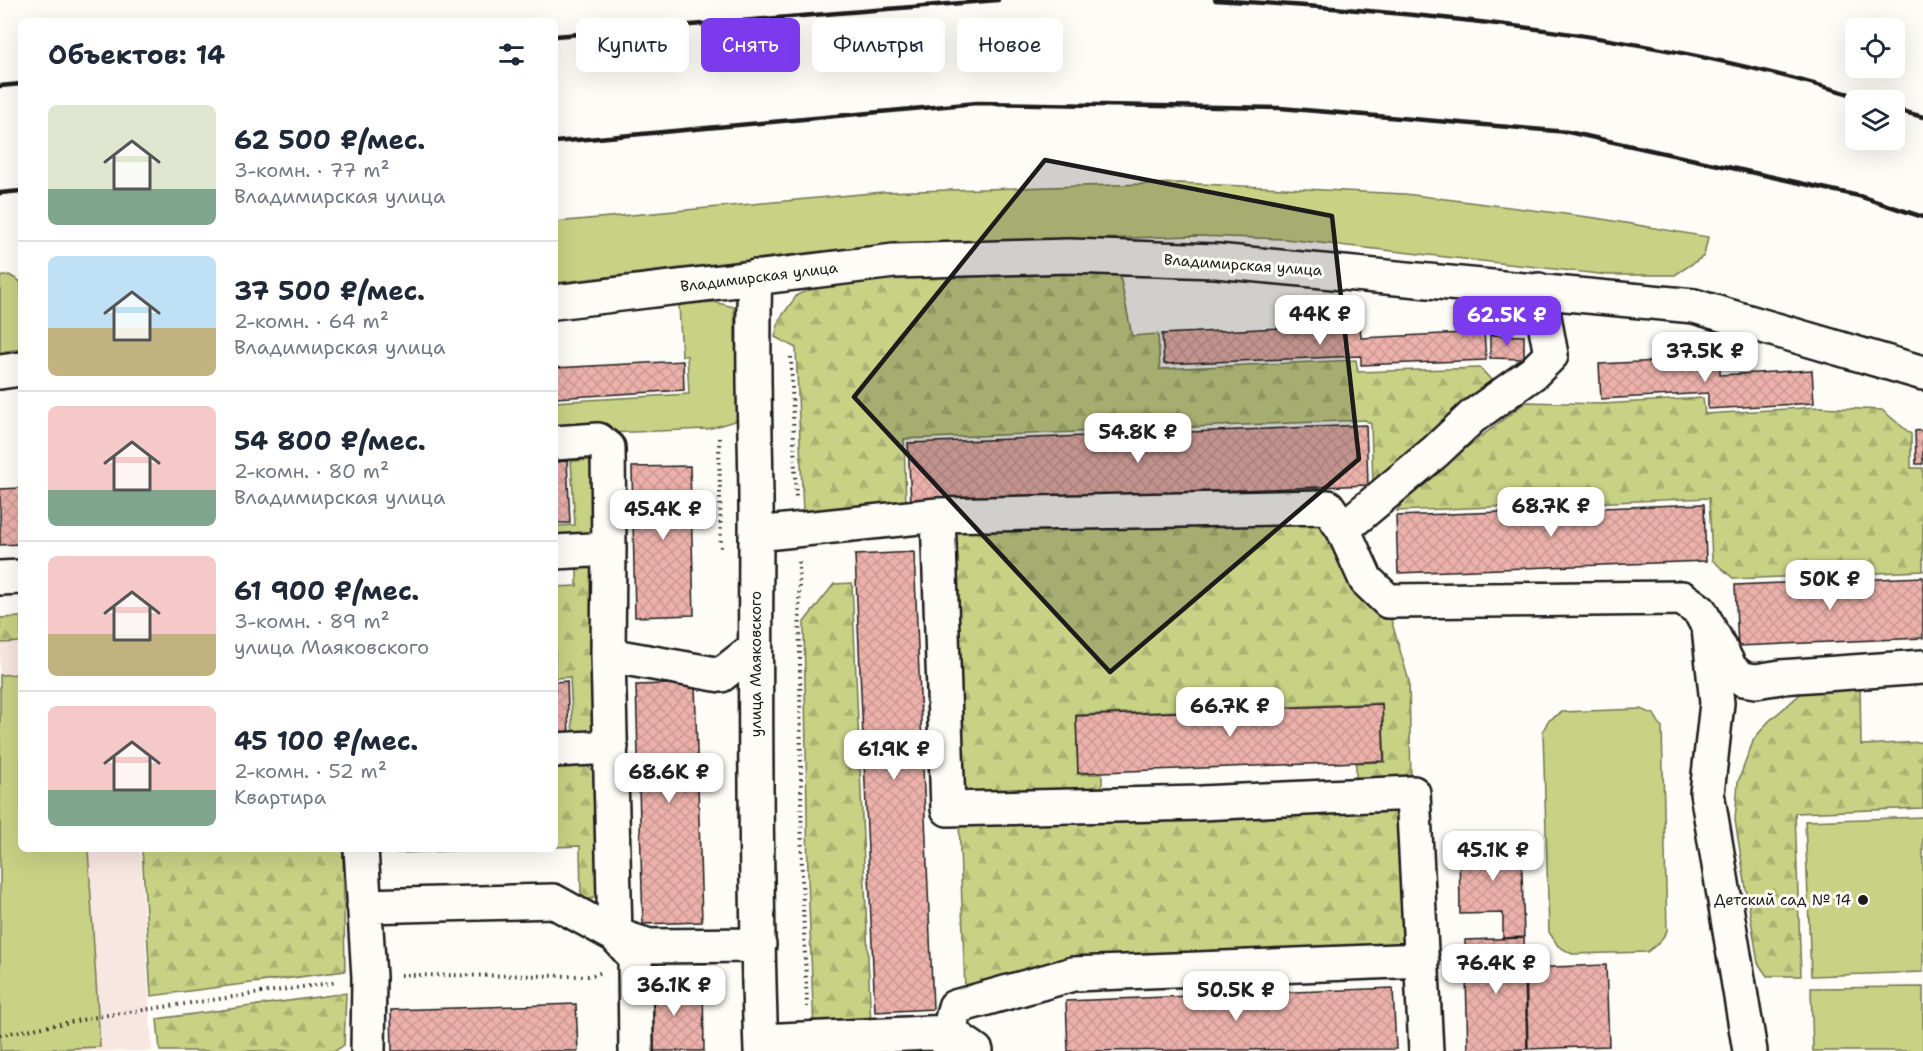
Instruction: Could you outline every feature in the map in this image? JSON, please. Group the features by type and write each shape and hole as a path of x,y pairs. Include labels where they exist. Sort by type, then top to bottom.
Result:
{"street":[{"name":"Владимирская улица","path":"558,302 894,261 1069,256 1216,261 1694,306 1923,373"},
{"name":"улица Маяковского","path":"754,278 752,406 756,534 754,649 761,1046"},
{"path":"1343,529 1436,452 1472,417 1533,373 1551,355 1539,290"},
{"path":"0,372 18,369"},
{"path":"558,444 598,440 608,447 608,655 615,935 635,957 636,1051"},
{"path":"756,534 938,515 1328,507 1343,529 1366,580 1388,601 1682,598 1700,611 1731,670 1743,679 1756,681 1781,677 1923,667"},
{"path":"938,515 948,809 1201,803 1413,793 1426,1051"},
{"path":"558,552 609,549"},
{"path":"0,578 18,577"},
{"path":"1709,628 1718,703 1707,793 1750,1051"},
{"path":"608,655 721,675 754,649"},
{"path":"558,750 611,747"},
{"path":"361,852 369,977 368,1051"},
{"path":"364,906 553,901 615,935 649,946 759,945"},
{"path":"949,1042 954,1007 1073,974 1422,960"},
{"path":"761,1046 808,1038 949,1042 976,1051"}],"path":[{"path":"791,357 798,530 802,879 808,1038"}],"highlighted area":[{"path":"1045,160 1332,216 1359,459 1110,672 854,397"}],"shaded area":[{"path":"18,624 18,852 140,852 152,1051 0,1051 0,625"}],"green space":[{"path":"1179,183 1405,194 1596,218 1708,237 1704,256 1675,275 1608,275 1285,239 1195,236 864,246 558,283 558,222 883,192"},
{"path":"1119,271 1132,336 1158,334 1160,369 1356,360 1358,372 1480,368 1497,386 1373,484 1371,424 1365,420 904,439 906,503 803,513 796,348 775,337 779,320 797,295 818,286 935,275"},
{"path":"9,275 18,280 18,349 0,352 0,277"},
{"path":"714,302 734,307 738,420 708,429 558,435 558,402 689,394 687,356 682,356 679,305"},
{"path":"1703,398 1705,414 1819,407 1882,410 1911,434 1911,468 1923,468 1923,571 1734,579 1712,560 1709,498 1397,511 1410,491 1526,402 1602,404"},
{"path":"595,460 601,534 558,543 558,526 575,525 571,461"},
{"path":"1324,517 1390,616 1409,681 1411,783 1356,785 1356,763 1385,762 1382,703 1076,715 1078,774 1102,774 1102,798 959,801 950,527"},
{"path":"577,562 594,564 596,736 573,737 570,677 558,678 558,587 577,586"},
{"path":"852,583 871,1027 814,1032 808,878 804,622 834,584"},
{"path":"18,617 18,642 0,643 0,618"},
{"path":"18,674 18,852 88,852 100,1047 0,1051 0,675"},
{"path":"1860,683 1861,745 1923,742 1923,808 1795,813 1801,976 1767,976 1758,963 1735,820 1738,782 1754,739 1769,721 1811,685"},
{"path":"1640,709 1654,714 1662,728 1667,931 1659,943 1647,952 1572,954 1558,946 1549,932 1543,731 1548,721 1562,712"},
{"path":"584,763 595,773 602,889 592,899 581,898 580,846 558,847 558,764"},
{"path":"1405,803 1411,943 1402,953 965,991 959,819"},
{"name":"Детский сад № 14","path":"1923,817 1923,972 1811,976 1805,821"},
{"path":"142,852 343,852 345,971 151,996"},
{"path":"376,852 426,852 376,854"},
{"path":"1923,987 1923,1051 1813,1051 1811,988"},
{"path":"346,993 344,1045 335,1051 160,1051 157,1019"}],"building":[{"path":"1360,324 1361,338 1484,332 1486,360 1361,365 1361,356 1164,364 1162,334"},
{"path":"1490,335 1524,336 1524,359 1490,358"},
{"path":"1720,358 1720,375 1812,370 1814,403 1708,409 1708,393 1601,399 1599,364"},
{"path":"683,361 684,390 558,398 558,368"},
{"path":"1366,425 1368,485 911,503 908,443"},
{"path":"1923,430 1923,464 1916,464 1915,431"},
{"path":"567,461 570,523 558,523 558,462"},
{"path":"690,466 694,615 635,617 632,467"},
{"path":"18,488 18,544 0,545 0,489"},
{"path":"1704,504 1706,561 1398,573 1396,516"},
{"path":"914,552 933,1009 875,1012 855,555"},
{"path":"1923,577 1923,638 1738,646 1735,585"},
{"path":"567,681 569,738 558,738 558,682"},
{"path":"695,683 702,922 643,924 636,685"},
{"path":"1382,704 1384,761 1078,773 1076,716"},
{"path":"1521,839 1524,937 1503,938 1503,913 1460,914 1459,841"},
{"path":"1524,938 1527,1049 1468,1051 1465,940"},
{"path":"1606,965 1609,1046 1528,1049 1526,968"},
{"path":"703,982 704,1051 645,1051 644,983"},
{"path":"1393,988 1396,1049 1068,1051 1066,1001"},
{"path":"576,1004 578,1051 392,1051 391,1010"}],"railway":[{"path":"558,36 998,0"},
{"path":"1215,0 1380,12 1545,30 1708,58 1845,93"},
{"path":"0,86 18,84"},
{"path":"558,142 977,103 1280,108 1568,132 1859,196 1923,217"},
{"path":"1905,112 1923,117"},
{"path":"0,193 18,191"}],"place":[{"name":"Детский сад № 14","path":"1863,900"}]}
